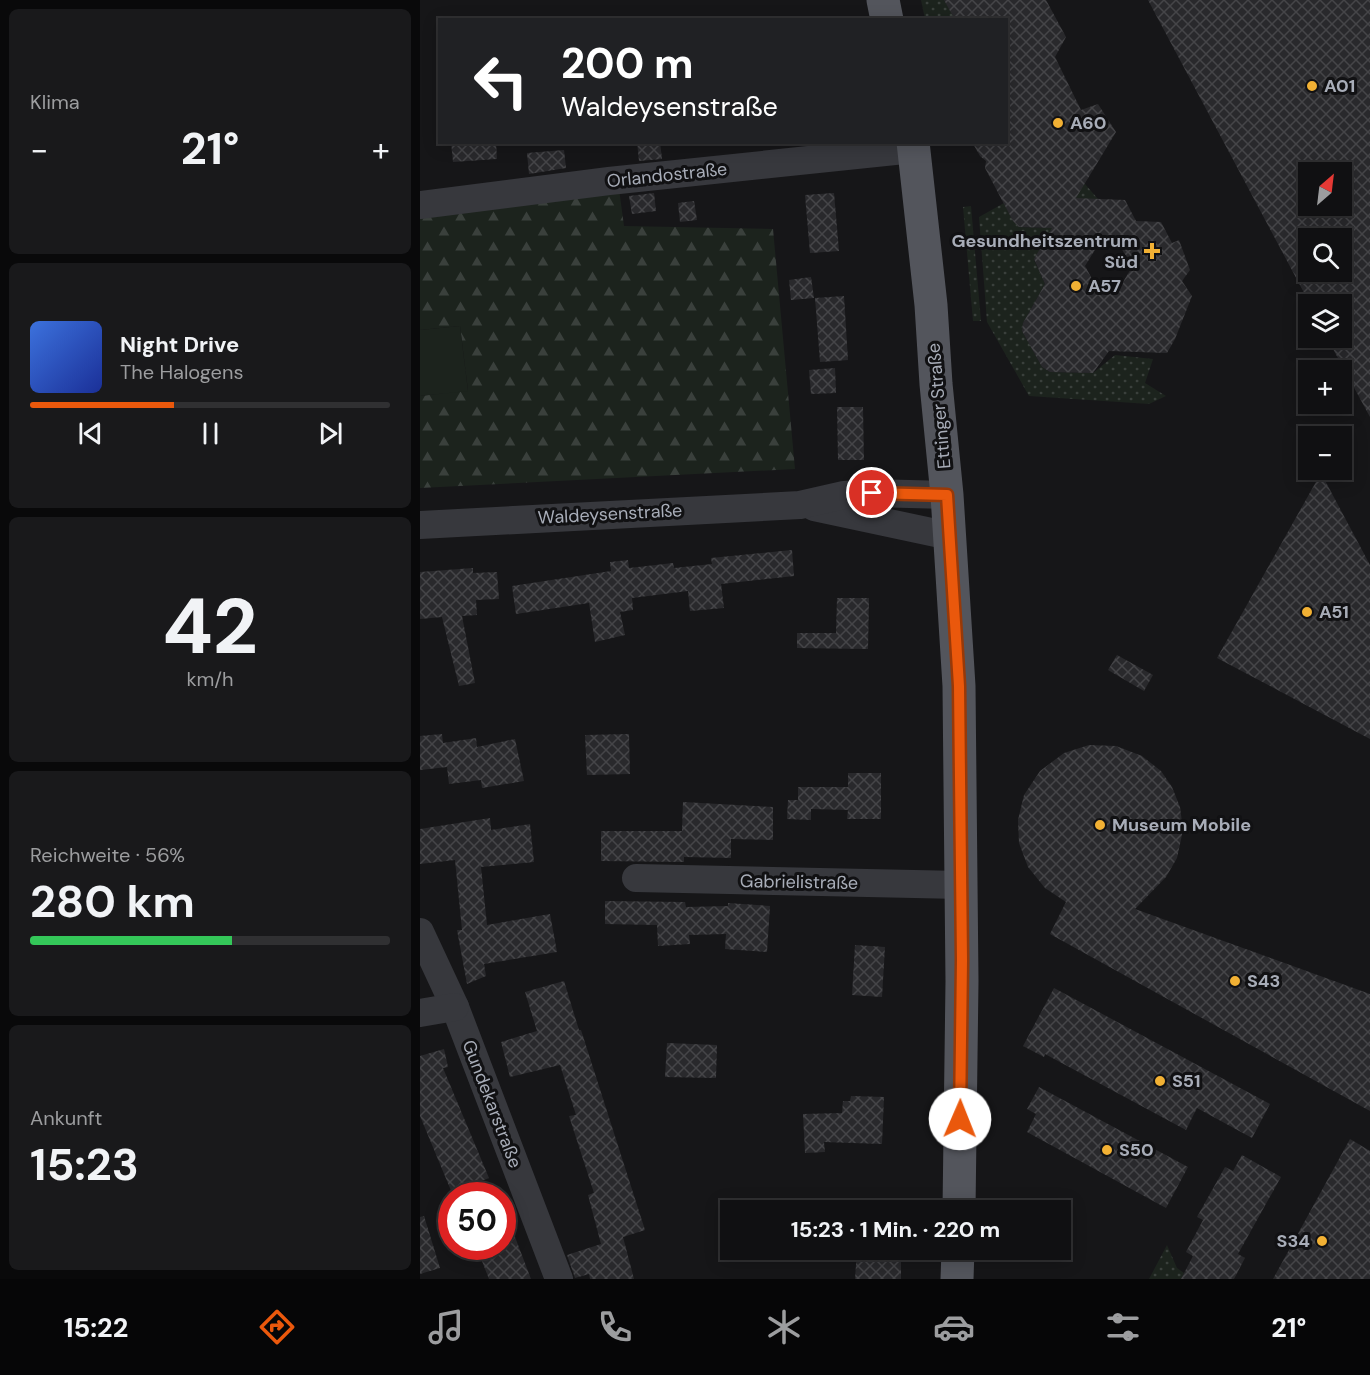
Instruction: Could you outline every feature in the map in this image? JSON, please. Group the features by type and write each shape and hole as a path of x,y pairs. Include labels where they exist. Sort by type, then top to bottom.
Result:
{"main road":[{"path":"883,0 887,18"},
{"name":"Ettinger Straße","path":"914,146 931,305 947,495 959,686 962,981 958,1200"},
{"path":"957,1279 958,1260"}],"street":[{"name":"Orlandostraße","path":"420,205 914,146"},
{"name":"Waldeysenstraße","path":"420,525 800,505 844,495 872,493 947,495"},
{"name":"Waldeysenstraße","path":"800,505 950,536"},
{"name":"Gabrielistraße","path":"636,878 961,885"},
{"name":"Gundekarstraße","path":"420,932 455,1007 559,1279"},
{"path":"420,1013 455,1007"}],"green space":[{"path":"921,0 944,0 954,18 925,18"},
{"path":"617,174 624,226 773,229 795,469 420,488 420,396 468,390 460,326 420,330 420,196"},
{"path":"1085,184 1098,199 1043,244 1034,260 1045,284 1023,323 1022,331 1042,367 1050,372 1093,373 1115,355 1153,359 1145,383 1166,396 1149,404 1029,396 987,322 979,217 1004,203 1013,221 1019,227 1045,228 1070,186"},
{"path":"971,206 981,321 973,321 963,207"},
{"path":"460,326 468,391 420,396 420,330"},
{"path":"1167,1245 1177,1268 1184,1273 1181,1279 1149,1279"}],"building":[{"path":"944,0 1046,0 1066,37 1055,57 1081,110 1098,104 1116,132 1076,198 1125,200 1136,221 1161,222 1172,243 1179,240 1190,270 1182,281 1192,296 1167,353 1109,351 1093,373 1050,372 1042,367 1022,331 1023,323 1045,284 1034,259 1052,228 1019,227 1013,221 985,168 986,161 973,144 1008,144 1008,18 954,18","holes":["1098,245 1120,246 1132,267 1120,287 1096,286 1085,266"]},
{"path":"1148,0 1370,0 1370,417 1352,384 1352,360 1339,360 1332,348 1352,348 1352,294 1305,294 1298,282 1352,282 1352,228 1298,228 1298,281"},
{"path":"451,144 496,144 497,159 453,162"},
{"path":"637,144 660,144 662,159 639,161"},
{"path":"564,150 566,168 529,174 527,153"},
{"path":"654,193 656,211 632,214 629,196"},
{"path":"834,193 839,251 810,253 805,195"},
{"path":"694,201 697,220 680,222 678,203"},
{"path":"811,277 814,298 791,300 789,280"},
{"path":"844,296 848,360 820,362 815,298"},
{"path":"835,368 836,393 811,394 809,370"},
{"path":"837,407 863,407 864,460 838,460"},
{"name":"A51","path":"1317,480 1325,480 1370,565 1370,739 1217,658"},
{"path":"792,550 794,576 721,584 724,608 690,611 688,591 632,598 633,610 620,612 625,635 595,642 589,603 516,614 512,586 611,571 610,562 628,560 629,568 673,563 674,568 712,564 711,558"},
{"path":"473,568 473,573 497,572 499,599 476,600 477,615 462,616 475,683 459,686 442,617 420,619 420,572"},
{"path":"837,598 869,598 868,649 797,648 797,633 836,633"},
{"path":"1117,655 1153,675 1144,691 1108,670"},
{"path":"442,734 443,743 476,738 477,747 515,739 524,781 482,788 481,780 449,784 447,767 420,770 420,736"},
{"path":"629,734 630,774 587,775 585,735"},
{"path":"1089,745 1116,746 1142,756 1161,771 1172,787 1180,807 1183,830 1177,858 1166,877 1135,909 1370,994 1370,1111 1050,934 1066,902 1045,888 1028,867 1019,843 1018,820 1024,795 1040,771 1064,753"},
{"path":"848,773 881,773 881,819 847,819 848,810 811,809 811,820 787,819 788,800 798,800 798,787 848,787"},
{"path":"683,802 773,807 773,840 731,839 731,858 684,857 684,862 601,861 601,831 682,831"},
{"path":"490,818 491,830 530,824 534,862 481,867 487,925 550,914 557,952 484,964 486,976 467,984 457,930 462,930 455,860 420,864 420,829"},
{"path":"605,901 685,902 686,907 728,906 728,903 770,906 767,952 725,949 726,934 689,935 690,944 658,946 657,925 605,924"},
{"path":"855,945 885,947 882,997 852,995"},
{"path":"564,981 645,1230 623,1237 634,1279 590,1279 589,1274 575,1278 567,1255 601,1244 588,1195 594,1193 569,1116 576,1115 560,1065 510,1077 501,1042 537,1031 525,992"},
{"name":"S51","path":"1054,988 1270,1104 1252,1138 1197,1108 1186,1130 1045,1054 1044,1057 1023,1046"},
{"path":"667,1043 717,1045 716,1078 665,1077"},
{"path":"444,1049 448,1067 443,1068 489,1178 479,1182 447,1182 420,1116 420,1056"},
{"name":"S50","path":"1039,1087 1188,1167 1166,1208 1027,1132 1036,1114 1027,1109"},
{"path":"851,1096 884,1097 882,1144 824,1142 825,1152 805,1153 803,1114 842,1113 843,1101 850,1101"},
{"name":"S34","path":"1350,1139 1370,1151 1370,1279 1273,1279"},
{"path":"1242,1155 1281,1177 1238,1254 1245,1258 1234,1279 1181,1279 1193,1256 1186,1252 1203,1220 1197,1217 1225,1167 1233,1171"},
{"path":"424,1216 440,1268 420,1274 420,1217"},
{"path":"516,1240 531,1279 489,1279 482,1260 516,1260"},
{"path":"856,1260 898,1260 901,1262 901,1279 855,1279"}],"place":[{"name":"A01","path":"1312,86"},
{"name":"A60","path":"1058,123"},
{"name":"Gesundheitszentrum Süd","path":"1152,251"},
{"name":"A57","path":"1076,286"},
{"name":"A51","path":"1307,612"},
{"name":"Museum Mobile","path":"1100,825"},
{"name":"S43","path":"1235,981"},
{"name":"S51","path":"1160,1081"},
{"name":"S50","path":"1107,1150"},
{"name":"S34","path":"1322,1241"}],"route":[{"path":"872,493 947,495 959,686 962,960 960,1119"}]}
